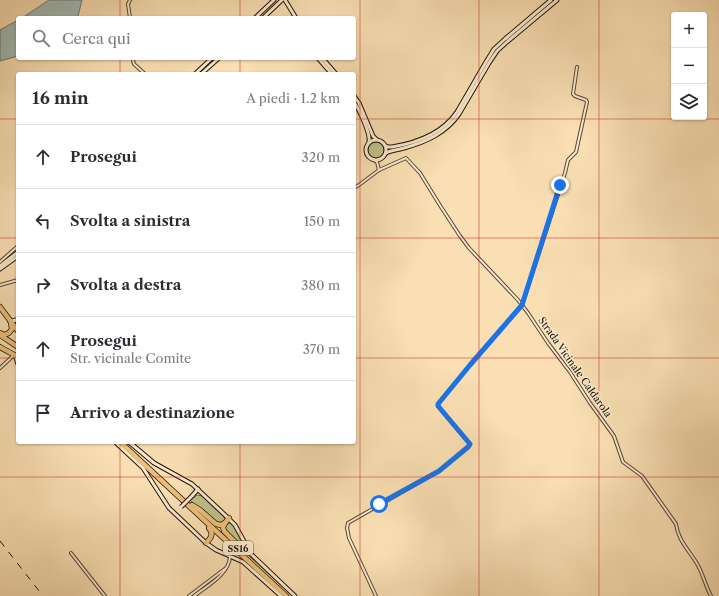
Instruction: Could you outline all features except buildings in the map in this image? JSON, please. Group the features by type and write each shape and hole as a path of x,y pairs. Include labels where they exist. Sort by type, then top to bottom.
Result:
{"highway":[{"path":"0,307 16,329"},
{"path":"0,334 4,335 9,333 12,329 10,322"},
{"path":"0,334 16,346"},
{"path":"0,339 16,353"},
{"path":"0,347 16,354"},
{"name":"SS16","path":"122,444 185,500"},
{"name":"SS16","path":"127,444 286,596"},
{"path":"191,506 200,510 216,524 221,525 225,523"},
{"path":"191,506 195,515 211,530 211,538"},
{"path":"206,543 211,538 220,538 235,552 241,553 239,546 223,529 229,518"},
{"name":"SS16","path":"241,553 290,596"}],"main road":[{"path":"262,11 270,0"},
{"path":"256,16 274,0"},
{"path":"265,16 282,0"},
{"path":"285,0 295,16"},
{"path":"356,99 373,136 386,146 392,147 418,142 433,134 451,119 457,112 494,49 551,0"},
{"path":"356,106 369,137 366,153 374,160 379,160 389,151 402,149 425,142 441,133 454,121 497,51 557,0"},
{"path":"268,16 274,8"},
{"path":"197,72 210,60"},
{"path":"203,72 217,60"},
{"path":"320,60 330,72"},
{"path":"324,60 334,72"},
{"path":"368,143 378,140"},
{"path":"386,146 386,153"},
{"path":"0,267 16,254"},
{"path":"0,267 16,257"},
{"path":"10,322 16,320"},
{"path":"117,444 143,468 165,504 206,543 212,548 243,562 281,596"},
{"path":"131,444 154,463 186,480 198,489 229,518 251,554 295,596"},
{"path":"175,514 198,489"}],"street":[{"path":"130,0 128,4 130,16"},
{"path":"134,60 134,64 143,72"},
{"path":"376,596 349,538 347,528 348,523 439,471 470,444 438,406 438,404 522,305 568,160 576,152 587,102 586,100 574,96 573,94 577,67"},
{"name":"Strada Vicinale Caldarola","path":"379,170 406,158 420,172 460,236 469,248 522,305 570,372 590,404 614,436 623,462 642,476 676,524 676,530 681,541 696,562 711,596"},
{"path":"356,187 379,170 374,160"},
{"path":"377,164 379,160"},
{"path":"0,262 16,248"},
{"path":"0,285 16,281"},
{"path":"0,368 16,355"},
{"path":"71,553 105,596"},
{"path":"194,596 223,573 229,564 230,556"},
{"path":"189,596 226,567"}],"green space":[{"path":"376,142 382,144 384,150 382,156 376,158 370,156 368,150 370,144"},
{"path":"197,495 202,496 223,516 225,519 223,522 219,524 190,500"},
{"path":"230,523 234,525 248,551 285,587 284,588 249,556 224,529 226,525"}],"water":[{"path":"49,0 82,0 78,16 25,16"},
{"path":"16,21 16,57 0,61 0,30"}],"railway":[{"path":"0,541 43,596"}],"route":[{"path":"379,504 439,471 470,444 438,406 438,404 522,305 560,185"}]}
